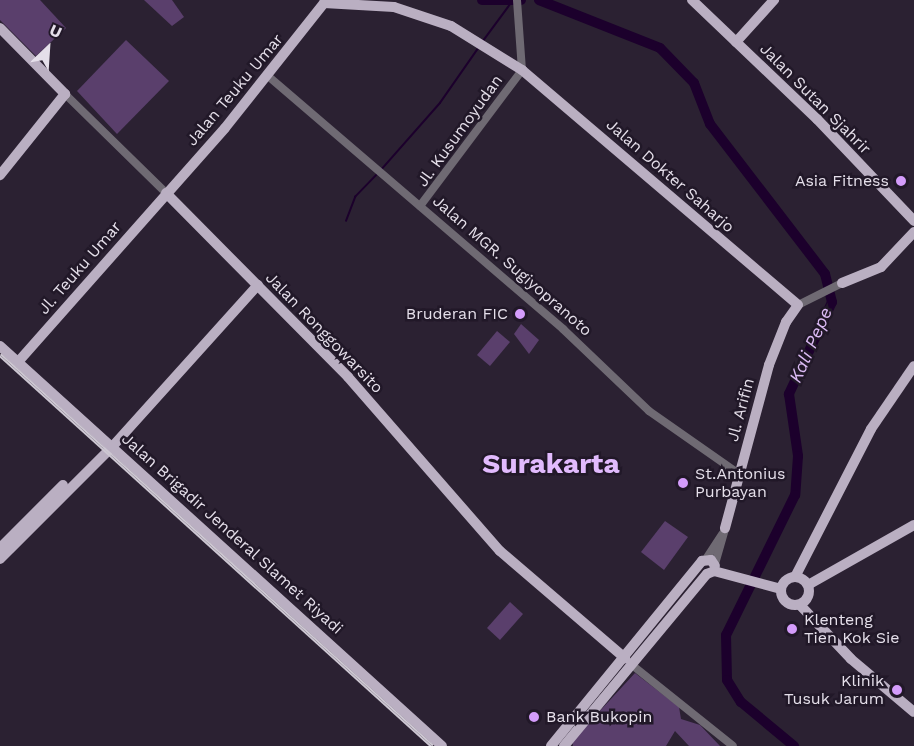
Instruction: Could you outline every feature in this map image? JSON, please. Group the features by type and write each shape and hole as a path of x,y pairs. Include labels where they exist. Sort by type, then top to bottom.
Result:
{"main road":[{"name":"Jalan Sutan Sjahrir","path":"692,0 914,221"},
{"path":"736,42 774,0"},
{"name":"Jalan Dokter Saharjo","path":"324,2 394,7 451,26 482,44 522,70 798,305"},
{"name":"Jalan Teuku Umar","path":"166,193 268,76 324,2"},
{"name":"Jalan Ronggowarsito","path":"0,28 65,94"},
{"path":"0,175 65,94"},
{"name":"Jalan Ronggowarsito","path":"166,193 348,377 500,551 628,662"},
{"name":"Jl. Teuku Umar","path":"18,362 166,193"},
{"path":"842,283 881,267 914,232"},
{"path":"0,559 258,285"},
{"name":"Jl. Arifin","path":"725,528 773,355 798,305"},
{"name":"Jalan Brigadir Jenderal Slamet Riyadi","path":"0,346 106,448 442,746"},
{"path":"551,746 628,662 709,567 782,587 795,577 828,510 889,400 914,366"},
{"path":"0,548 106,448"},
{"path":"808,585 914,525"},
{"path":"795,577 808,585"},
{"path":"800,605 807,599 808,585"},
{"path":"782,587 788,604 800,605 852,658 914,712"},
{"path":"564,746 628,662"}],"street":[{"name":"Jl. Kusumoyudan","path":"420,206 522,70 517,3"},
{"name":"Jalan MGR. Sugiyopranoto","path":"268,76 376,171 420,206 649,411 739,474"},
{"name":"Jalan Ronggowarsito","path":"65,94 166,193"},
{"path":"798,305 842,283"},
{"path":"709,567 725,528"},
{"path":"628,662 734,746"}],"shaded area":[{"path":"0,0 40,0 66,28 36,56 0,20"},
{"path":"144,0 172,0 184,17 172,26"},
{"path":"126,40 169,81 117,134 77,91"},
{"path":"521,324 539,340 529,354 514,334"},
{"path":"497,331 510,342 490,366 477,355"},
{"path":"665,521 688,537 664,570 641,552"},
{"path":"510,602 523,614 500,640 487,628"},
{"path":"635,673 679,707 681,719 700,725 720,746 689,746 675,731 666,746 573,746 572,741"}],"waterway":[{"name":"Kali Pepe","path":"482,0 521,0"},
{"name":"Kali Pepe","path":"539,0 660,48 694,83 710,124 825,274 832,302 789,394 798,456 795,495 726,635 727,680 741,702 794,746"},
{"path":"483,41 511,3"},
{"path":"381,170 440,103 477,50"},
{"path":"346,221 355,197 378,173"}],"railway":[{"path":"0,355 432,746"}],"place":[{"name":"Asia Fitness","path":"901,181"},
{"name":"Bruderan FIC","path":"520,314"},
{"name":"St.Antonius Purbayan","path":"683,483"},
{"name":"Klenteng Tien Kok Sie","path":"792,629"},
{"name":"Klinik Tusuk Jarum","path":"897,690"},
{"name":"Bank Bukopin","path":"534,717"}],"district":[{"name":"Surakarta","path":"551,464"}]}
